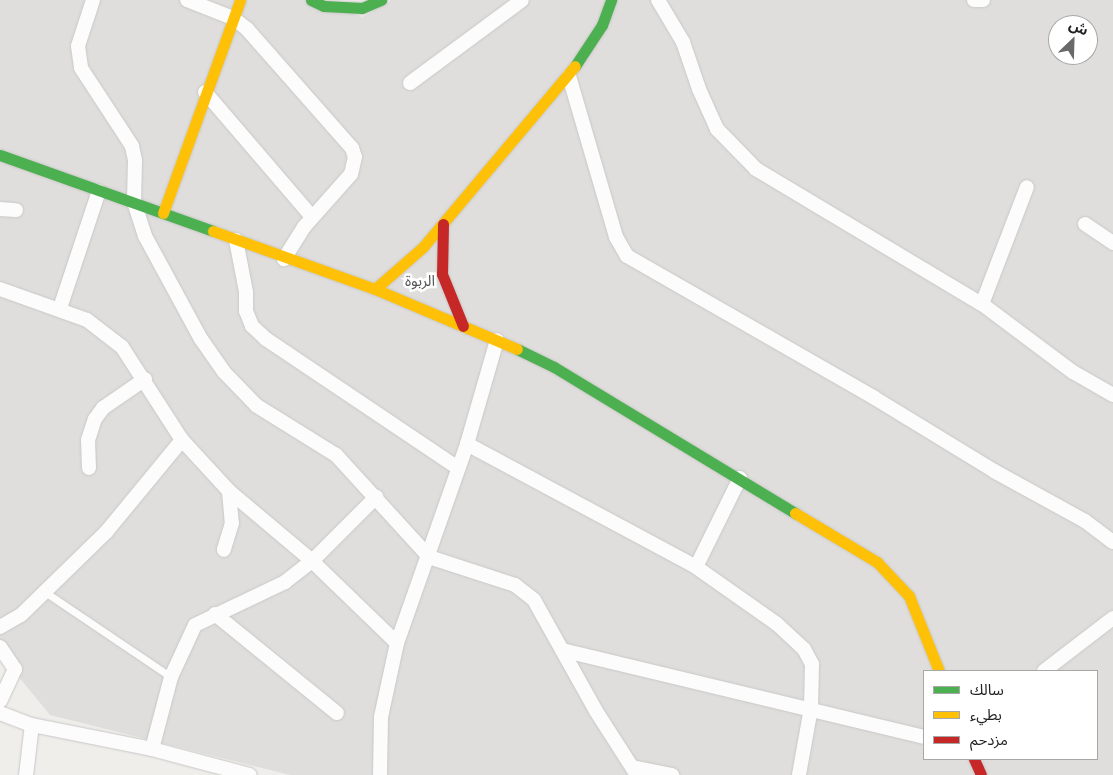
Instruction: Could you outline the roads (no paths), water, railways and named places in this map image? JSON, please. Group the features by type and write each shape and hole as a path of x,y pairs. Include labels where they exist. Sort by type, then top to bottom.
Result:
{"street":[{"path":"93,0 82,29 78,55 91,87 132,146 135,160 134,202 157,261 224,372 257,406 336,455 429,557 526,591 566,651 596,711 635,771 672,775"},
{"path":"188,0 233,18 247,29 295,81 352,148 356,157 351,174 312,217 284,259"},
{"path":"163,213 240,0"},
{"path":"311,0 324,6 362,8 381,0"},
{"path":"410,83 522,0"},
{"path":"375,289 423,247 502,151 569,76 602,25 611,0"},
{"path":"658,0 683,42 698,89 717,130 756,169 982,304 1073,372 1113,395"},
{"path":"974,0 983,0"},
{"path":"569,76 616,237 627,256 873,397 994,471 1085,521 1113,542"},
{"path":"206,92 312,217"},
{"path":"0,155 134,202 284,259 375,289 497,340 554,367 857,549 896,579 909,596 939,670"},
{"path":"982,304 1027,187"},
{"path":"60,308 99,191"},
{"path":"0,208 16,210"},
{"path":"443,224 442,274 448,294 463,326"},
{"path":"1085,224 1113,243"},
{"path":"236,240 246,292 246,311 252,326 266,339 458,468"},
{"path":"0,289 60,308 108,333 145,379 182,440 229,491 312,561 397,643"},
{"path":"380,775 381,717 397,643 429,557 467,444 497,340"},
{"path":"89,468 88,440 95,419 103,408 145,379"},
{"path":"0,627 21,615 128,508 182,440"},
{"path":"467,444 696,567 778,624 804,648 812,664 811,708 799,775"},
{"path":"696,567 740,478"},
{"path":"224,550 232,523 229,491"},
{"path":"152,749 172,677 189,634 203,619 274,588 312,561 376,498"},
{"path":"215,614 338,713"},
{"path":"1045,670 1113,618"},
{"path":"0,647 15,669 0,701"},
{"path":"566,651 923,736"},
{"path":"0,713 32,725 152,749 250,775"},
{"path":"26,775 32,725"},
{"path":"974,760 981,775"}],"lane":[{"path":"45,592 172,677"}],"district":[{"name":"الربوة","path":"420,281"}]}
